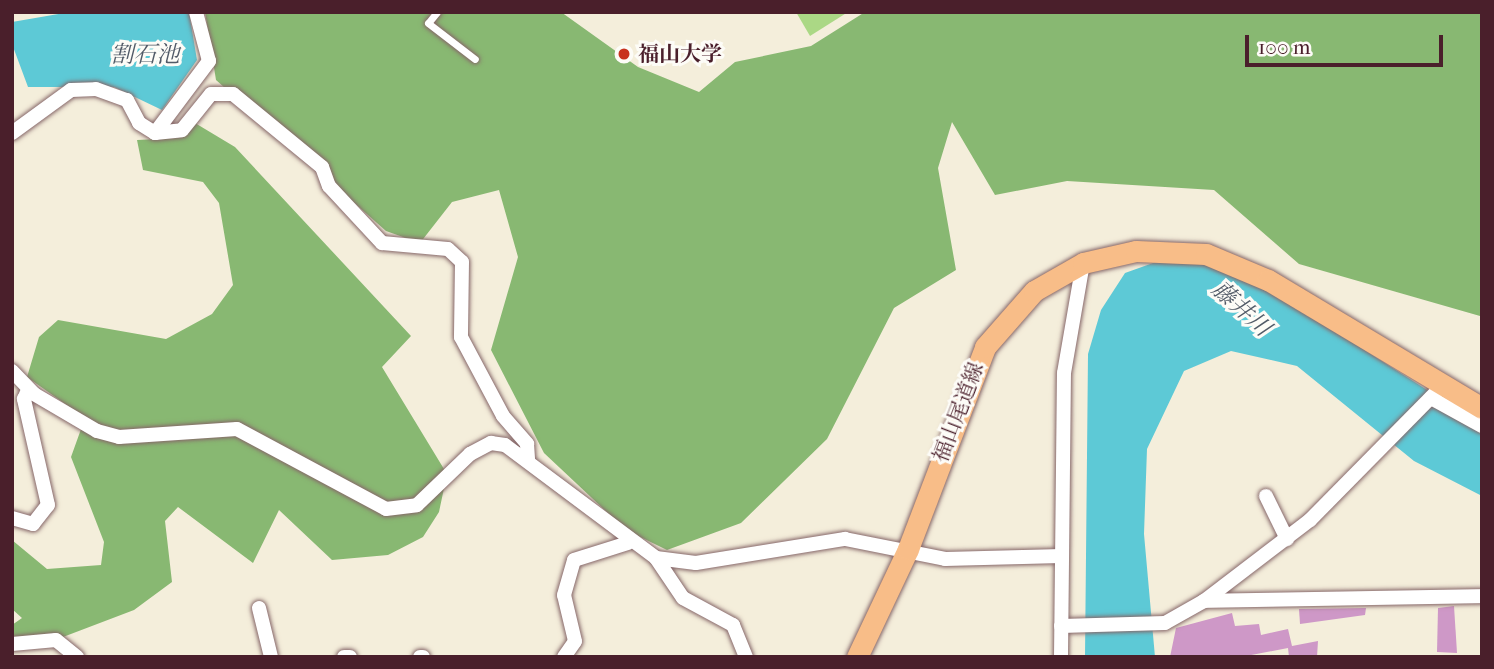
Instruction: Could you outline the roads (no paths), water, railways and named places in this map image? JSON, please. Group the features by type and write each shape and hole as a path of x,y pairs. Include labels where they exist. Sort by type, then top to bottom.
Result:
{"main road":[{"name":"福山尾道線","path":"857,657 908,549 985,347 1034,291 1083,263 1136,251 1206,254 1268,280 1434,395 1482,408"}],"street":[{"path":"155,133 209,61 196,12"},
{"path":"12,133 71,90 96,89 127,100 139,123 155,133 182,130 211,94 233,94 322,167 328,186 382,243 448,249 462,262 461,337 503,416 527,444 528,460"},
{"path":"1061,657 1066,626 1062,556 1064,373 1083,263"},
{"path":"12,371 28,390 119,437 237,429 386,509 417,505 470,453 491,443 528,460 628,543 656,558 696,563 845,539 908,549 945,559 1062,556"},
{"path":"12,518 33,524 48,505 24,399 28,390"},
{"path":"1066,626 1165,623 1204,601 1287,539 1434,395 1482,426"},
{"path":"1266,496 1287,539"},
{"path":"564,657 575,641 564,595 574,560 628,543"},
{"path":"656,558 683,598 733,625 746,657"},
{"path":"1204,601 1482,596"},
{"path":"259,608 271,657"},
{"path":"12,644 56,640 77,657"},
{"path":"344,657 350,657"}],"lane":[{"path":"437,12 428,23 475,59"}],"water":[{"name":"割石池","path":"70,12 189,12 197,60 162,110 114,87 28,87 12,44 12,22"},
{"name":"藤井川","path":"1167,258 1219,268 1275,293 1482,425 1482,496 1414,461 1297,366 1231,351 1184,371 1147,449 1144,534 1155,657 1085,657 1088,354 1101,310 1125,273"}],"place":[{"name":"福山大学","path":"624,54"}]}
